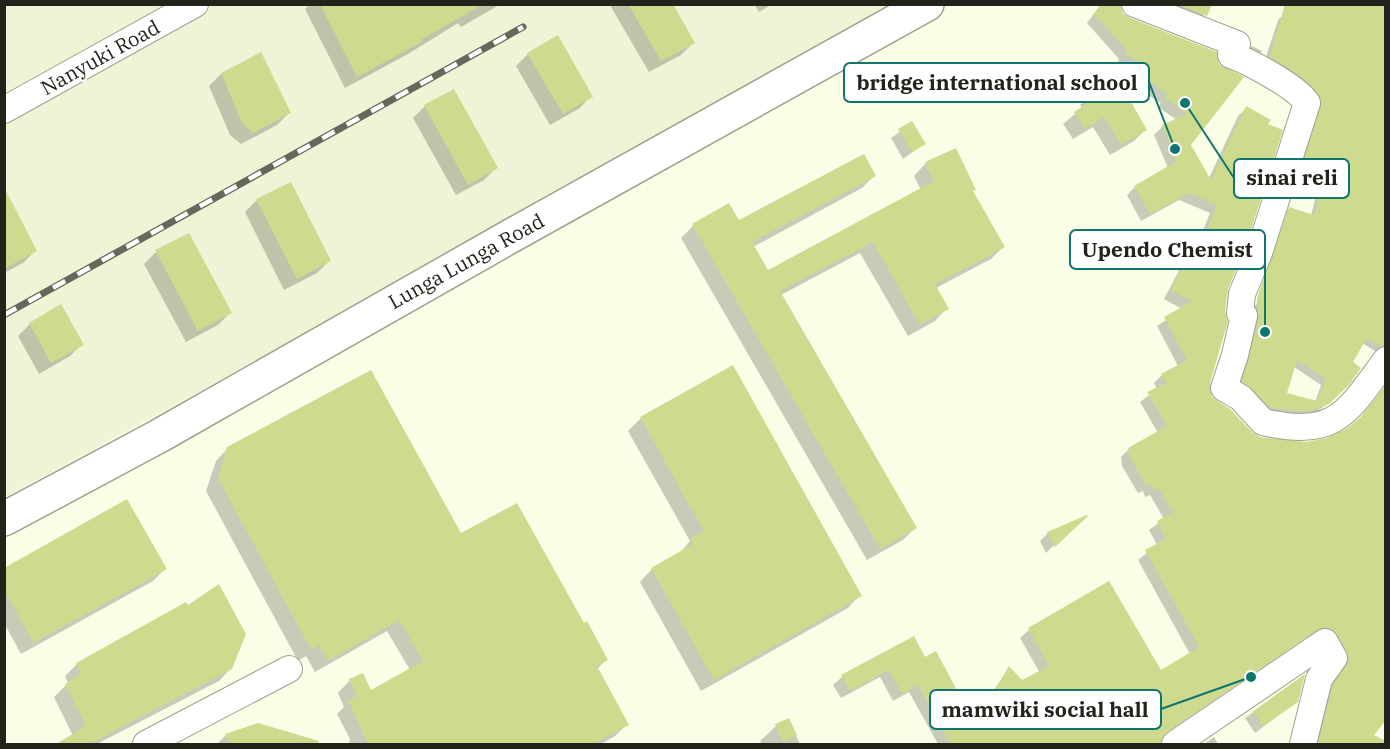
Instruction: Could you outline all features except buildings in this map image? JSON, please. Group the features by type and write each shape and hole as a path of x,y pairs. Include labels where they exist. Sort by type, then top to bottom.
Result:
{"main road":[{"name":"Lunga Lunga Road","path":"4,519 159,436 509,237 927,4"}],"street":[{"name":"Nanyuki Road","path":"4,110 195,4"},
{"path":"1135,4 1238,44 1232,56 1267,73 1295,92 1306,103 1259,253 1242,294 1240,314 1244,316 1224,388 1241,398 1263,423 1309,429 1333,420 1353,405 1386,360"},
{"path":"1174,744 1325,642 1334,658 1319,679 1303,744"},
{"path":"146,744 289,669"}],"shaded area":[{"path":"5,5 911,5 5,497"}],"railway":[{"path":"4,315 523,27"}],"place":[{"name":"sinai reli","path":"1185,103"},
{"name":"bridge international school","path":"1175,149"},
{"name":"Upendo Chemist","path":"1265,332"},
{"name":"mamwiki social hall","path":"1251,677"}]}
